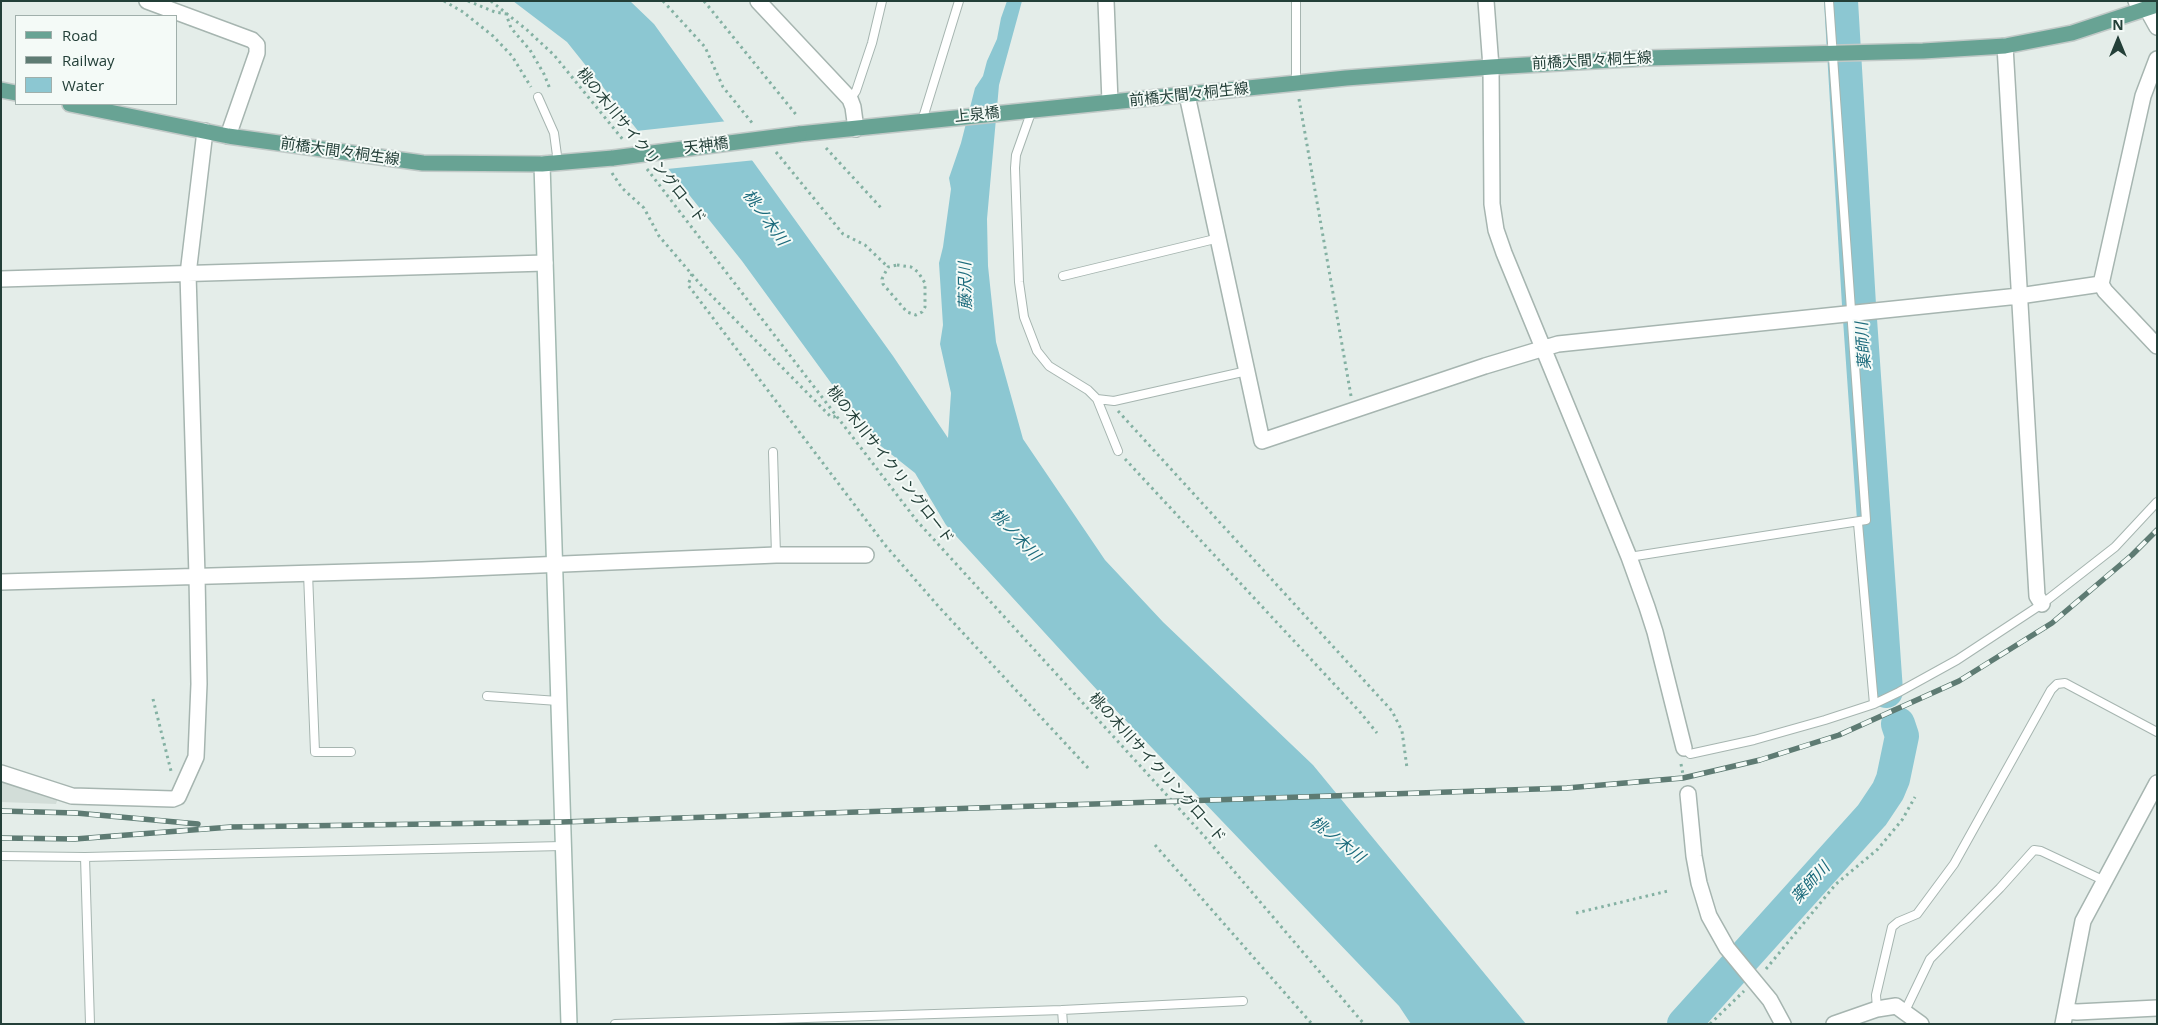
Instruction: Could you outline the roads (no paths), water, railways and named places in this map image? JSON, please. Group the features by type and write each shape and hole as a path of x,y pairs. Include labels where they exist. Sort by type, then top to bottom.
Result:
{"main road":[{"name":"前橋大間々桐生線","path":"1028,110 1491,67 1647,58 2005,46 2072,33 2146,4"},
{"path":"1,90 15,93"},
{"name":"前橋大間々桐生線","path":"75,105 228,136 376,158 423,163 611,164"},
{"name":"上泉橋","path":"926,121 1028,110"},
{"path":"856,128 926,121"},
{"name":"天神橋","path":"611,164 856,128"}],"street":[{"path":"147,1 252,40 257,45 257,53 228,136"},
{"path":"758,1 850,99 856,128"},
{"path":"1106,1 1110,102"},
{"path":"1486,1 1491,67 1493,212 1504,253 1629,557 1655,632 1684,748"},
{"path":"2146,4 2157,27"},
{"path":"2005,46 2037,596 2042,604"},
{"path":"2157,59 2143,96 2101,284 2105,291 2157,346"},
{"path":"1187,95 1262,441 1558,344 2019,296 2101,284"},
{"path":"1,773 72,796 173,799 178,797 196,757 198,746 197,576 188,274 205,131"},
{"path":"542,164 569,1024"},
{"path":"1,279 545,263"},
{"path":"1,582 554,566 776,555 866,555"},
{"path":"2065,1017 2083,921 2157,783"},
{"path":"1688,794 1694,856 1703,901 1709,916 1728,948 1770,1000 1783,1024"},
{"path":"1834,1024 1877,1009 1896,1006 1921,1024"},
{"path":"2065,1017 2077,1012 2157,1008"}],"lane":[{"path":"850,99 856,91 872,43 882,1"},
{"path":"926,121 959,1"},
{"path":"1296,1 1296,84"},
{"path":"1629,557 1858,523 1866,520 1828,1"},
{"path":"538,98 554,133 558,163"},
{"path":"1028,110 1016,155 1015,168 1019,282 1024,317 1038,351 1048,366 1088,390 1097,399 1118,451"},
{"path":"1063,276 1219,238"},
{"path":"1097,399 1114,401 1247,371"},
{"path":"773,452 776,555"},
{"path":"1684,748 1690,754 1754,740 1874,704 1958,660 2042,604 2115,547 2157,502"},
{"path":"1858,523 1874,704"},
{"path":"308,573 315,752 351,752"},
{"path":"1877,1009 1876,995 1892,927 1898,922 1917,914 1954,864 2051,690 2057,684 2065,683 2157,732"},
{"path":"487,696 558,701"},
{"path":"1,856 85,857 562,846"},
{"path":"1905,1011 1930,959 2000,888 2034,850 2105,881"},
{"path":"85,857 90,1024"},
{"path":"614,1024 1062,1010 1243,1001"},
{"path":"1062,1010 1062,1024"}],"water":[{"path":"513,1 630,1 654,24 893,356 948,438 951,393 940,344 943,325 939,263 951,189 949,178 961,143 975,88 983,76 987,61 997,39 1007,1 1022,1 999,85 987,219 988,266 996,342 1023,439 1105,560 1163,622 1313,765 1526,1024 1411,1024 1399,1006 1109,703 946,525 915,473 872,439 742,261 567,42"}],"waterway":[{"name":"薬師川","path":"1841,1 1859,305 1886,691"},
{"name":"薬師川","path":"1684,1024 1872,815 1888,791 1893,779 1902,736 1898,724"}],"railway":[{"path":"1,838 75,839 231,827 562,822 1567,788 1683,778 1760,760 1839,735 1959,681 2052,623 2132,555 2157,530"},
{"path":"1,811 76,813 198,824"}],"water label":[{"name":"桃ノ木川","path":"765,218"},
{"name":"藤沢川","path":"966,286"},
{"name":"桃ノ木川","path":"1015,535"},
{"name":"桃ノ木川","path":"1337,840"}]}
